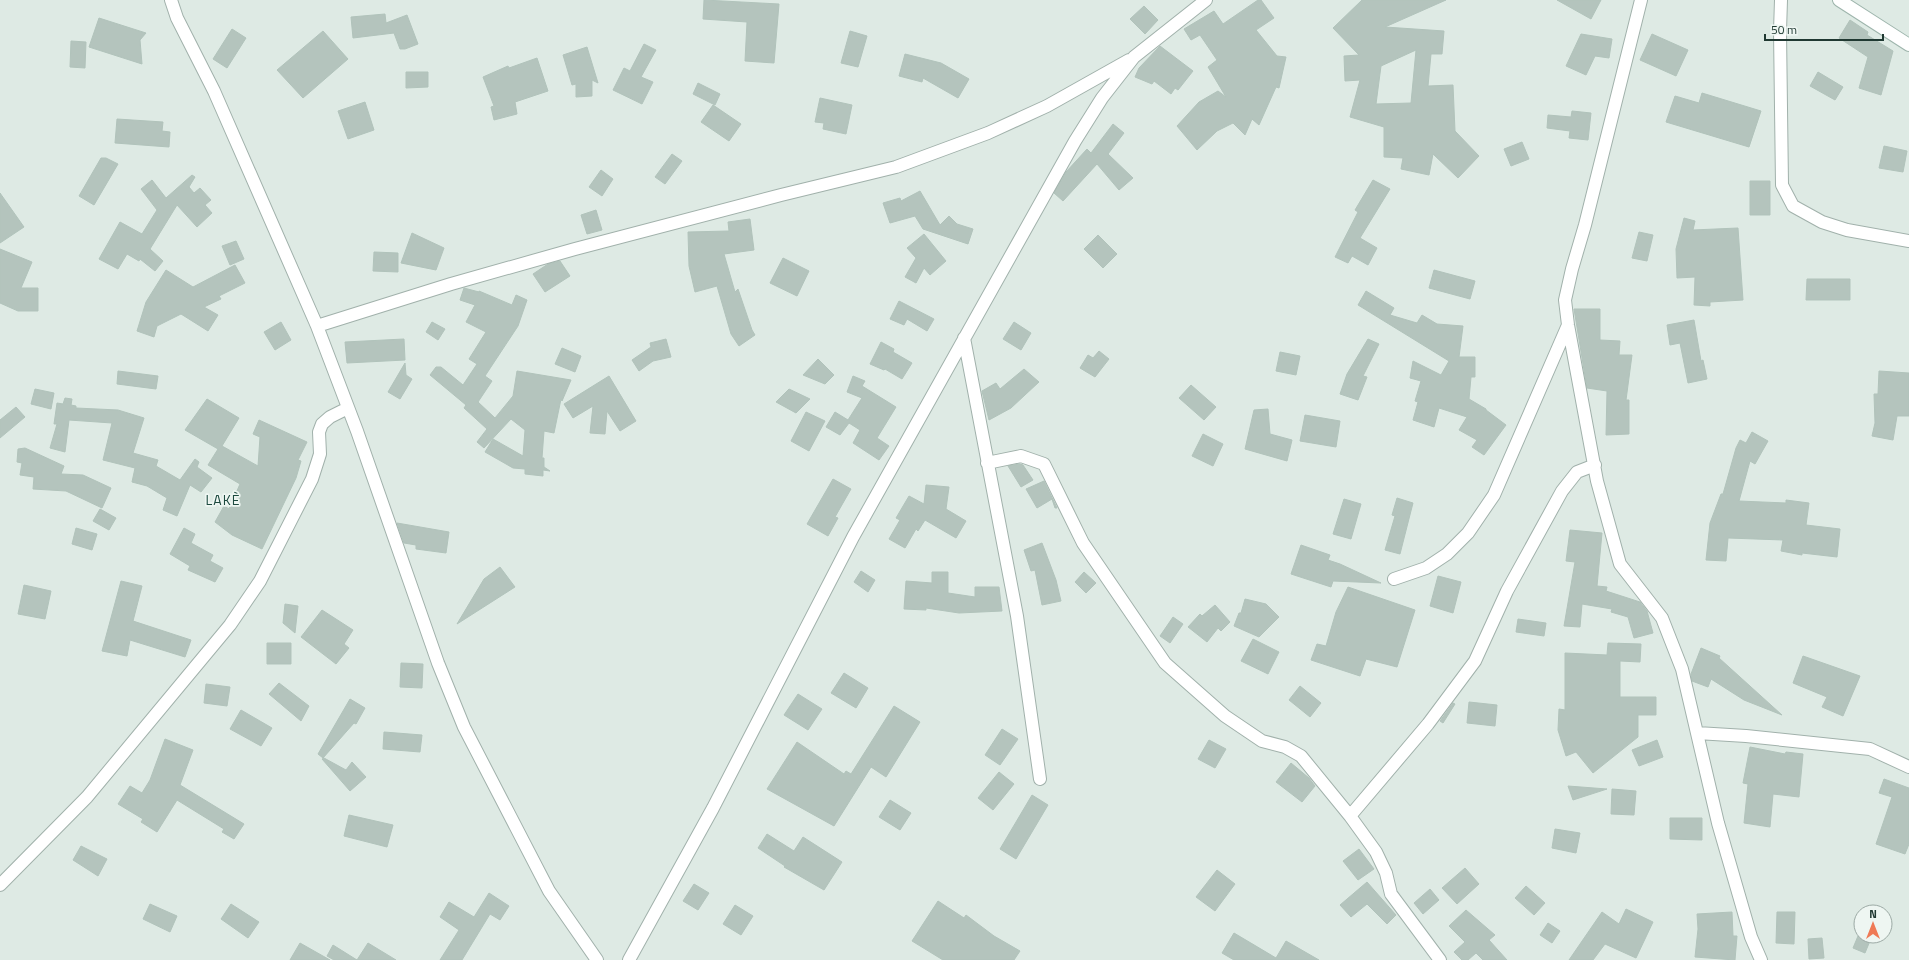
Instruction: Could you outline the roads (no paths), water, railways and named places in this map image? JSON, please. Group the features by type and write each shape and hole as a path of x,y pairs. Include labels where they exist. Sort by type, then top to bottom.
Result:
{"street":[{"path":"171,0 177,18 214,91 317,326 348,408 438,663 464,727 549,890 598,960"},
{"path":"317,326 451,284 568,251 781,195 896,167 988,133 1041,109 1134,57 1206,0"},
{"path":"1641,0 1565,300 1568,325 1597,481 1620,564 1662,618 1682,669 1718,823 1751,937 1761,960"},
{"path":"1781,0 1782,185 1793,206 1822,222 1847,230 1909,241"},
{"path":"1839,0 1909,45"},
{"path":"629,960 713,808 852,537 1075,141 1102,98 1134,57"},
{"path":"1394,579 1426,568 1447,554 1468,533 1494,495 1568,325"},
{"path":"964,338 986,463 1017,616 1040,779"},
{"path":"0,886 87,797 230,625 260,581 312,479 320,454 319,432 322,424 330,417 348,408"},
{"path":"986,463 1021,456 1044,464 1083,543 1165,663 1225,716 1262,741 1285,747 1301,756 1350,816 1376,852 1386,873 1391,894 1440,960"},
{"path":"1350,816 1428,724 1475,661 1507,590 1562,491 1576,472 1595,465"},
{"path":"1697,733 1870,749 1909,767"}],"district":[{"name":"LAKÈ","path":"223,499"}]}
